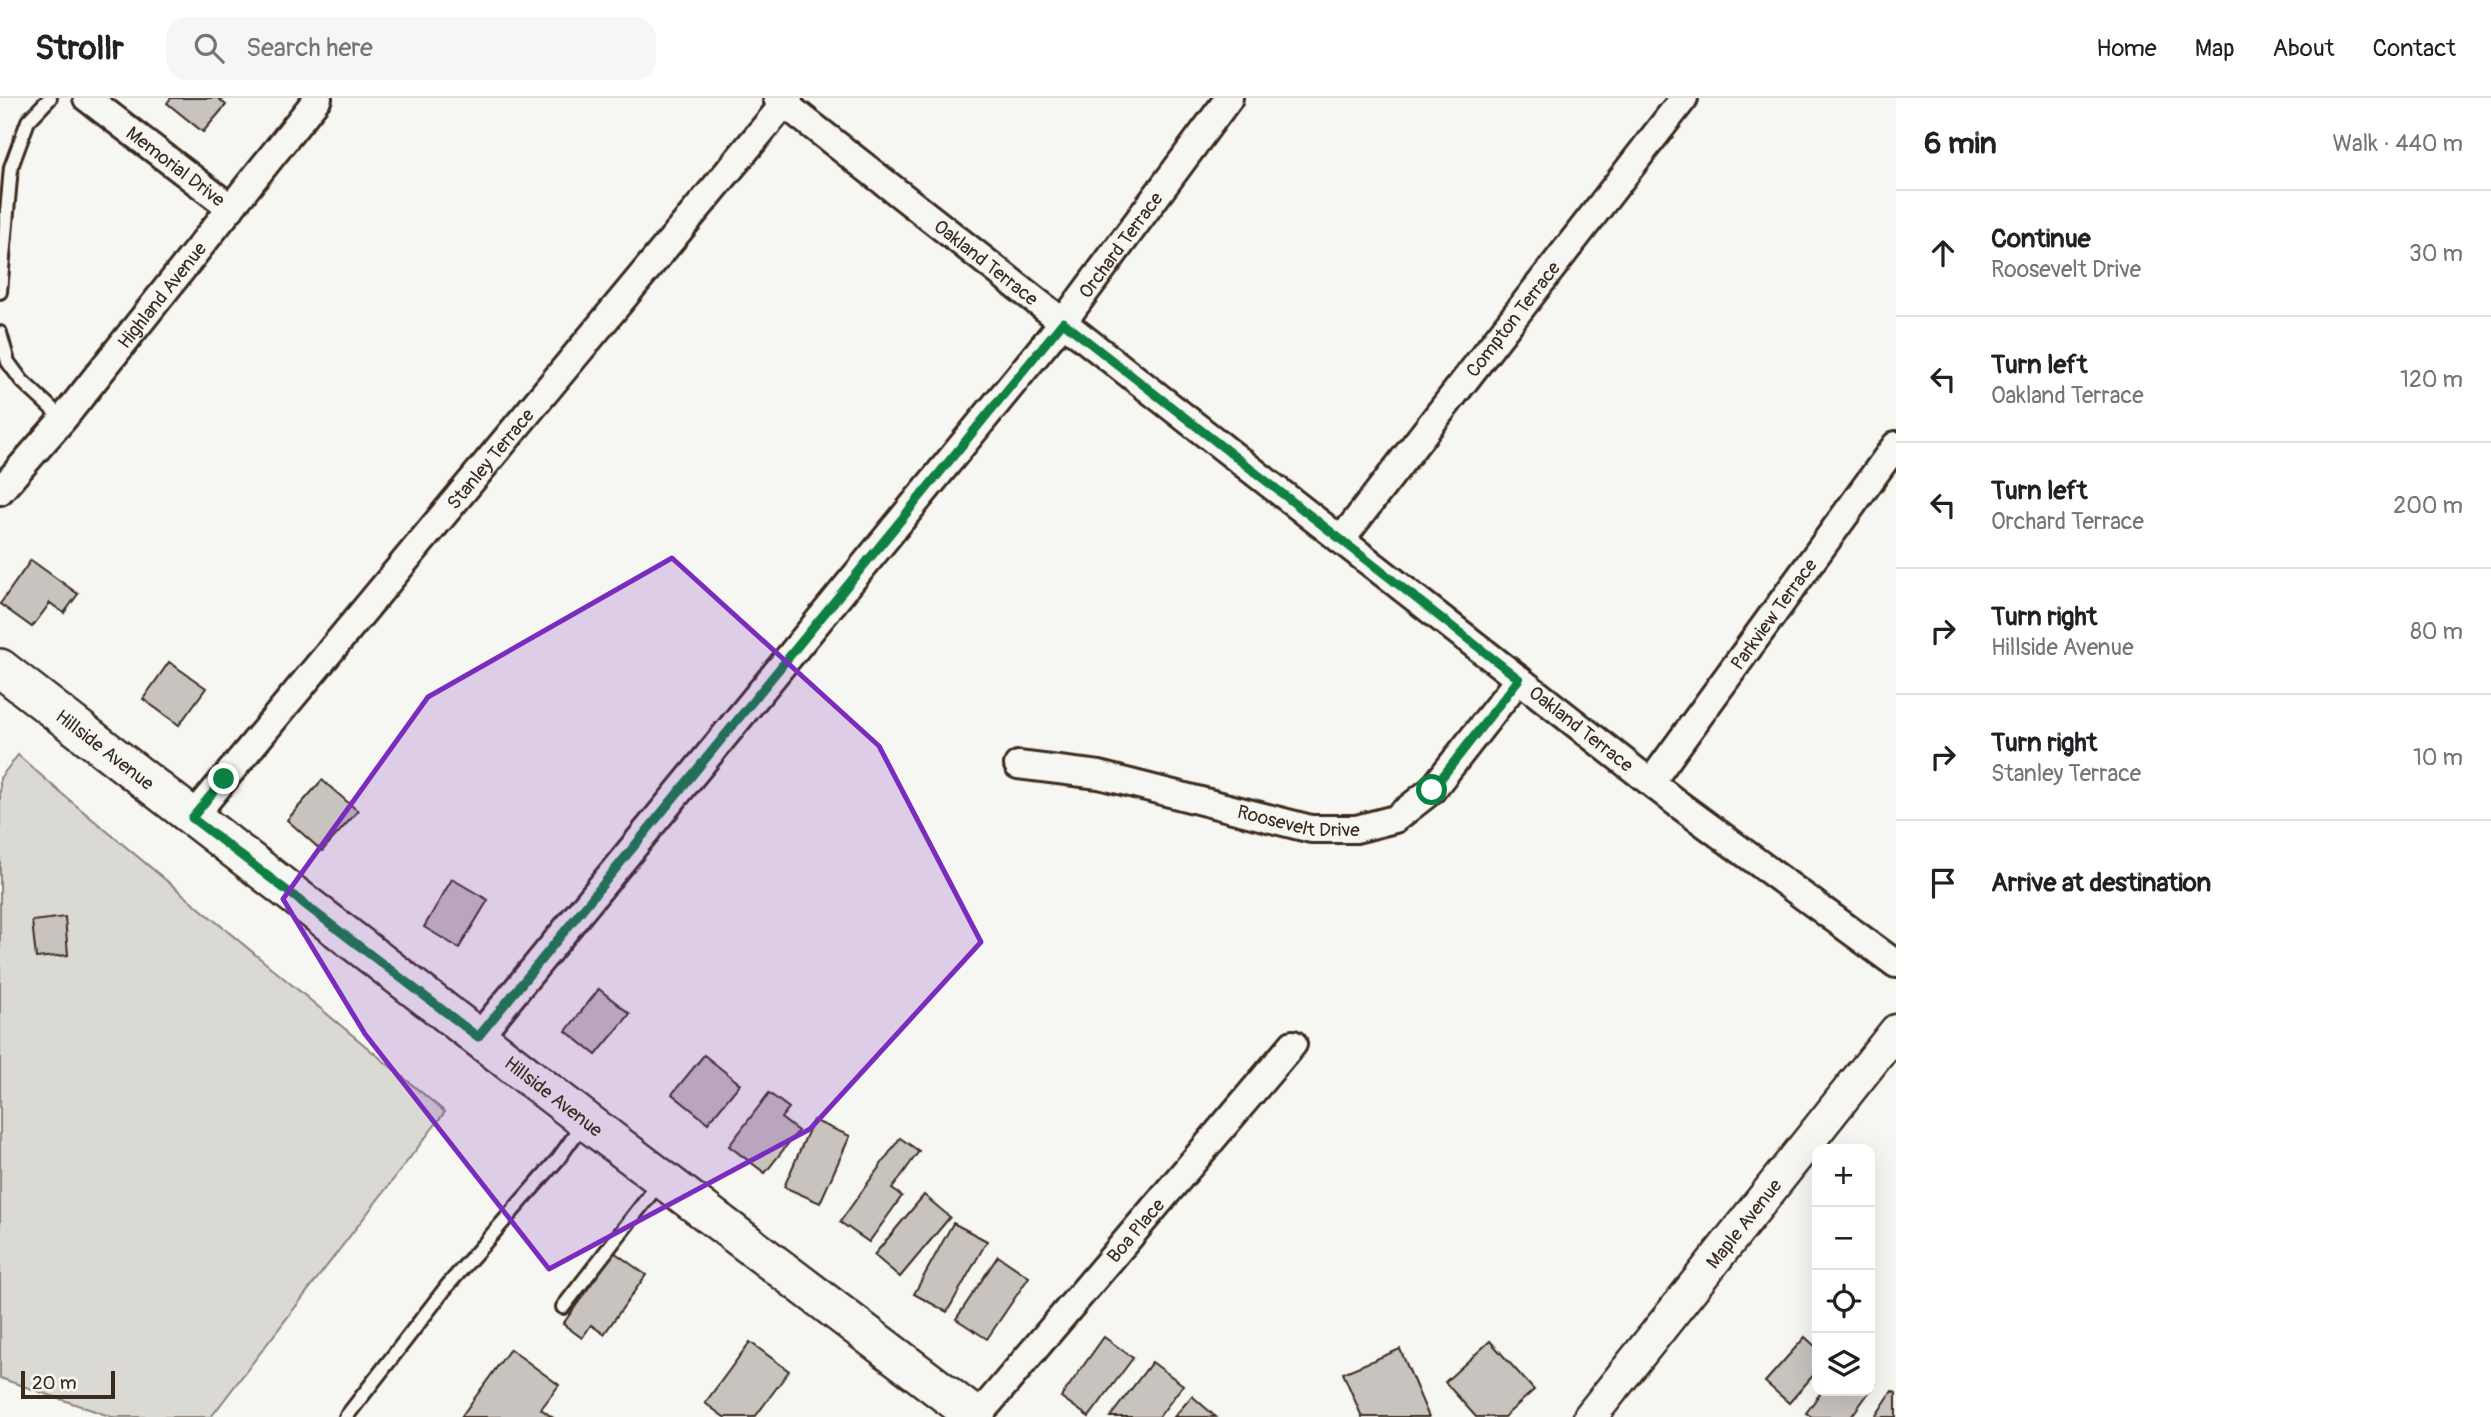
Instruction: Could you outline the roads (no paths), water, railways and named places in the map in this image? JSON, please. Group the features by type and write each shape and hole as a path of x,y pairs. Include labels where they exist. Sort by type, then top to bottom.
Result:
{"main road":[{"name":"Hillside Avenue","path":"0,668 586,1121 976,1417"}],"street":[{"name":"Memorial Drive","path":"87,98 231,208"},
{"name":"Highland Avenue","path":"0,491 63,419 318,98"},
{"name":"Orchard Terrace","path":"478,1037 1063,322 1229,98"},
{"name":"Compton Terrace","path":"1341,540 1684,98"},
{"name":"Oakland Terrace","path":"784,100 1651,782 1896,964"},
{"name":"Stanley Terrace","path":"192,818 784,100"},
{"name":"Parkview Terrace","path":"1651,782 1896,445"},
{"name":"Roosevelt Drive","path":"1017,765 1099,775 1311,829 1356,829 1395,819 1432,790 1519,679"},
{"name":"Maple Avenue","path":"1590,1417 1896,1031"},
{"name":"Boa Place","path":"976,1417 1293,1044"}],"lane":[{"path":"0,292 11,167 28,121 50,98"},
{"path":"0,333 8,362 22,382 63,419"},
{"path":"346,1417 448,1285 558,1159 586,1121"},
{"path":"563,1307 662,1179"}]}
